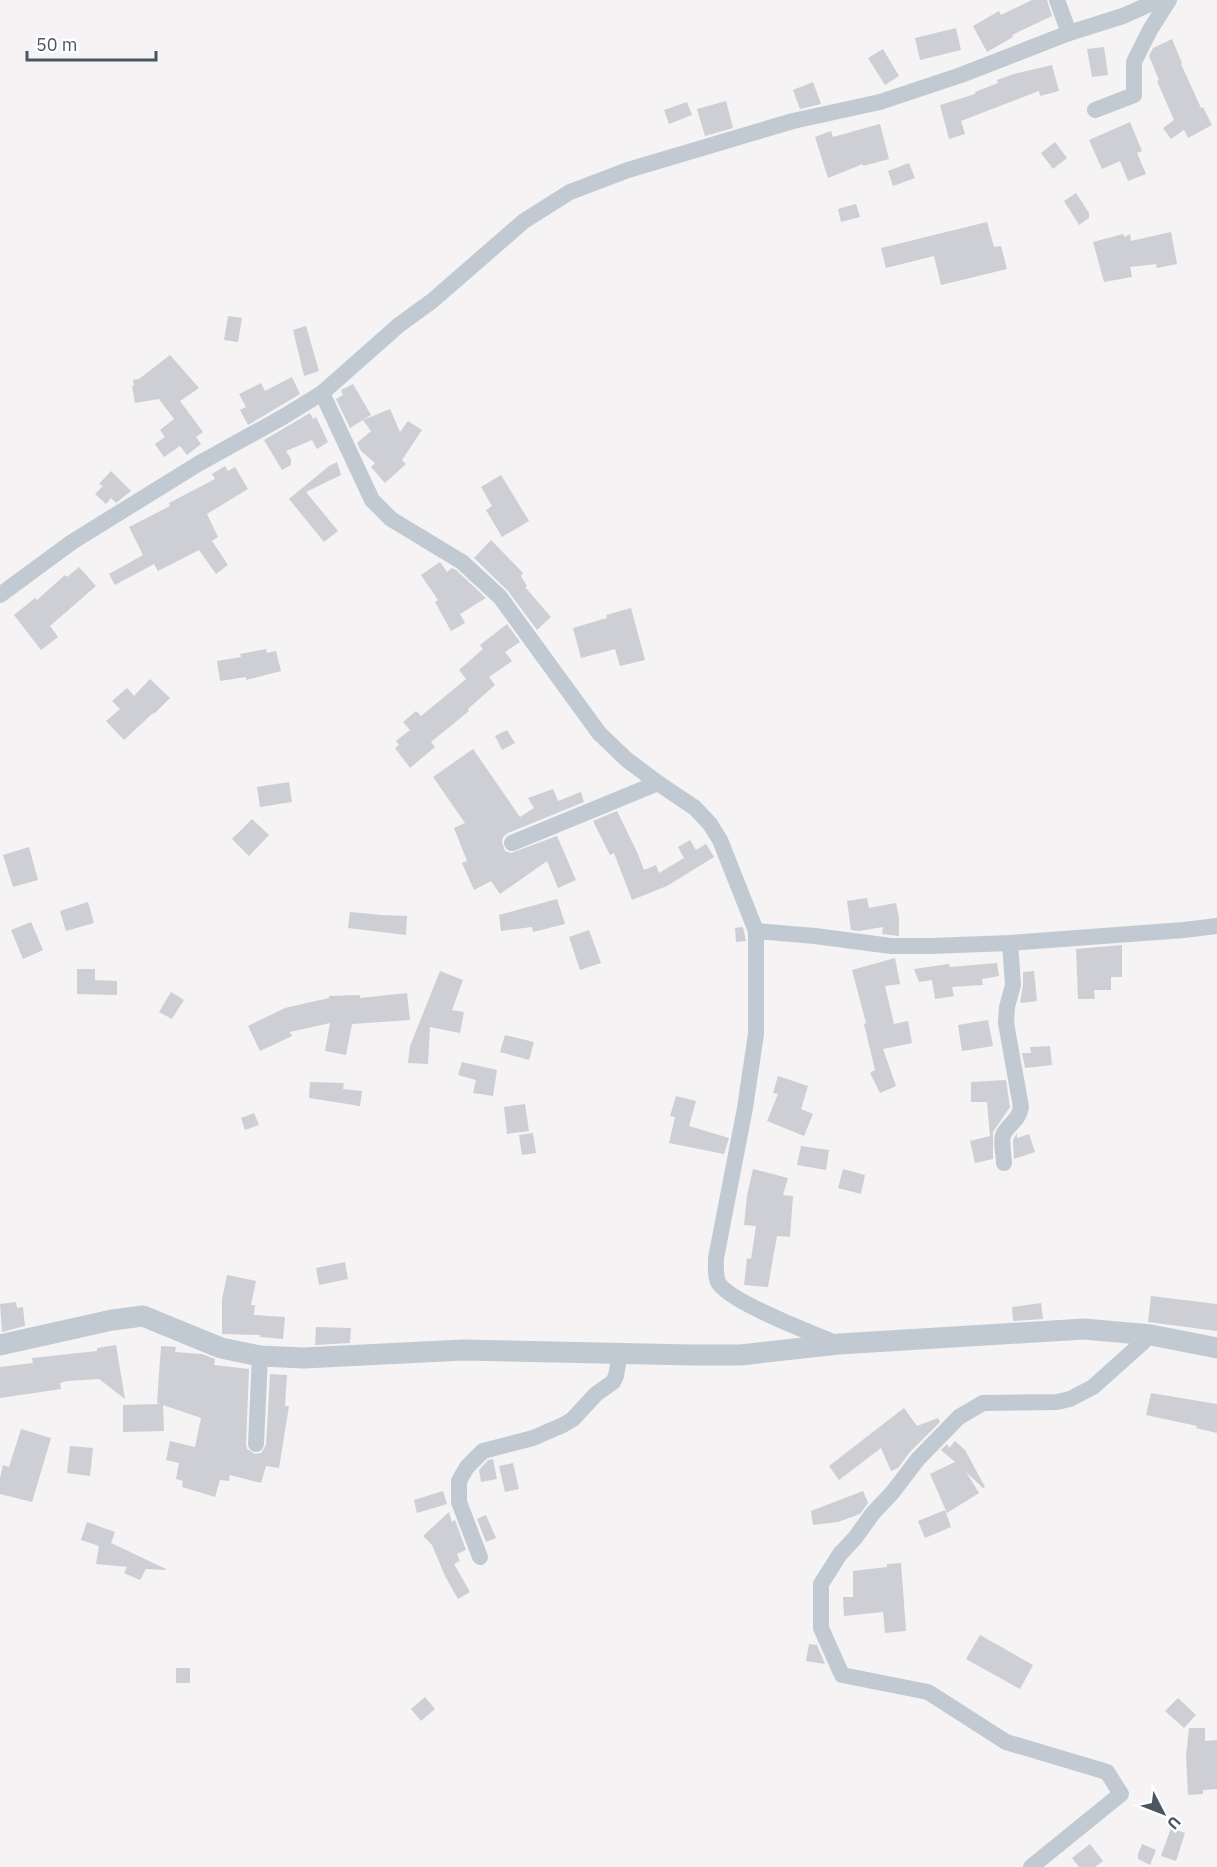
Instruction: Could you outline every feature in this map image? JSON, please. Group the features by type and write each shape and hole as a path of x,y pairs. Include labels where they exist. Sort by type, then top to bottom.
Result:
{"street":[{"path":"1057,0 1069,33"},
{"path":"0,595 72,542 198,464 322,393 399,325 432,301 524,221 570,192 628,170 793,121 880,102 961,75 1069,33 1123,16 1160,0"},
{"path":"1095,111 1134,95 1134,62 1169,0"},
{"path":"322,393 372,500 380,509 391,519 462,562 500,597 599,733 626,759 695,808 710,824 720,840 756,931 756,1034 745,1108 716,1258 718,1282 737,1299 839,1344"},
{"path":"512,843 658,783"},
{"path":"756,931 891,945 1010,943 1217,926"},
{"path":"1004,1163 1003,1137 1006,1130 1019,1116 1021,1107 1006,1023 1013,985 1010,943"},
{"path":"0,1345 91,1324 143,1316 221,1348 260,1356 333,1358 464,1350 740,1355 839,1344 1084,1329 1151,1335 1217,1348"},
{"path":"1031,1867 1120,1794 1107,1772 1006,1742 928,1692 842,1675 821,1628 821,1584 840,1554 873,1513 918,1459 959,1417 983,1402 1057,1402 1070,1399 1093,1387 1151,1335"},
{"path":"480,1557 459,1502 459,1481 467,1467 483,1451 533,1438 573,1419 596,1394 613,1382 620,1353"},
{"path":"256,1444 260,1356"}],"building":[{"path":"1032,0 1047,0 1052,16 1012,35 1013,37 987,52 973,26 999,11 1001,15"},
{"path":"956,28 961,50 920,60 915,38"},
{"path":"1172,39 1201,108 1203,107 1212,125 1188,138 1184,130 1171,139 1163,128 1174,120 1149,56 1153,48"},
{"path":"1104,47 1108,75 1092,77 1087,49"},
{"path":"883,49 899,76 885,85 868,58"},
{"path":"1052,65 1059,91 1040,96 1039,91 961,121 965,134 949,139 940,105 975,94 975,92 998,83 997,80"},
{"path":"813,82 821,104 800,109 793,90"},
{"path":"726,101 733,128 705,136 697,109"},
{"path":"687,102 692,115 669,124 664,110"},
{"path":"1130,122 1142,151 1137,153 1146,174 1128,181 1120,161 1102,169 1089,140"},
{"path":"880,124 889,159 863,166 863,164 828,178 815,137 831,131 833,137"},
{"path":"1055,142 1067,158 1053,169 1041,153"},
{"path":"909,163 915,178 893,186 888,171"},
{"path":"1076,193 1089,213 1089,218 1079,225 1064,201"},
{"path":"856,204 860,217 841,222 838,209"},
{"path":"987,222 994,247 1001,246 1007,269 941,285 934,256 886,268 881,248"},
{"path":"1171,232 1177,264 1157,268 1156,264 1130,267 1132,277 1104,282 1093,242 1123,234 1125,237 1130,234 1131,241"},
{"path":"228,316 242,318 238,342 224,340"},
{"path":"306,326 319,371 304,376 293,330"},
{"path":"170,355 199,388 180,401 203,432 196,437 201,444 187,455 180,446 164,457 155,444 165,437 160,430 174,419 159,399 135,403 132,386 134,386 133,380 139,379"},
{"path":"292,377 300,394 248,425 240,410 246,407 239,394 261,383 265,391"},
{"path":"353,384 371,415 350,428 336,399 343,395 341,390"},
{"path":"390,409 400,432 408,421 422,430 402,460 406,464 385,483 371,467 375,463 361,451 357,443 371,431 363,420"},
{"path":"310,413 313,419 316,417 328,442 317,449 312,440 286,451 291,459 291,465 282,470 264,440"},
{"path":"337,462 341,475 306,492 338,531 324,542 289,499"},
{"path":"225,466 228,471 235,467 248,489 207,514 218,537 212,541 228,565 216,574 199,550 158,571 154,564 115,585 109,574 143,555 129,527 215,479 212,474"},
{"path":"111,471 131,491 116,503 111,498 106,504 95,494 103,486 99,484"},
{"path":"501,475 529,521 502,537 486,510 492,506 481,487"},
{"path":"491,540 523,573 521,576 527,586 525,587 551,617 537,630 508,591 474,558"},
{"path":"440,562 447,572 452,568 456,570 486,598 460,614 465,623 451,631 435,602 438,600 421,575"},
{"path":"79,567 96,586 50,626 58,637 41,650 14,615 35,598 37,600 65,575 67,577"},
{"path":"631,608 645,660 620,666 615,649 581,658 573,628"},
{"path":"507,624 520,642 505,652 512,661 489,677 495,685 468,709 469,711 431,742 435,747 410,768 395,748 399,745 396,741 410,730 403,722 416,711 421,716 466,679 459,670 483,649 480,645"},
{"path":"266,649 267,653 276,651 281,671 246,680 246,677 220,681 217,661 241,657 240,654"},
{"path":"150,679 170,698 124,740 106,721 120,709 112,701 127,688 134,696"},
{"path":"507,730 515,743 502,750 495,736"},
{"path":"473,749 520,817 534,808 528,798 553,789 558,801 581,792 584,802 508,833 503,837 502,842 505,851 511,853 557,836 576,880 558,888 547,861 500,894 491,881 474,890 462,863 467,861 454,828 465,823 433,777"},
{"path":"289,782 292,802 260,807 257,787"},
{"path":"617,811 644,870 656,865 659,873 684,858 678,847 690,840 696,850 706,844 714,857 667,886 632,900 614,853 610,855 593,821"},
{"path":"252,819 269,835 249,856 232,839"},
{"path":"29,847 38,880 13,887 3,855"},
{"path":"867,898 869,908 896,903 899,936 882,934 883,927 851,930 847,901"},
{"path":"557,899 565,924 533,932 532,927 501,931 499,915"},
{"path":"88,902 94,923 66,931 60,911"},
{"path":"350,912 407,916 406,935 348,928"},
{"path":"31,922 43,950 23,959 11,930"},
{"path":"743,927 746,941 736,942 735,928"},
{"path":"589,930 601,963 580,970 569,937"},
{"path":"1122,945 1122,977 1111,977 1111,990 1094,990 1095,999 1078,999 1076,949"},
{"path":"895,958 900,984 885,986 894,1024 908,1021 912,1043 883,1049 896,1086 880,1093 870,1073 875,1070 852,970"},
{"path":"997,963 999,976 982,979 983,985 952,987 954,996 935,999 932,980 919,982 914,969 949,964 950,967"},
{"path":"77,969 95,969 95,980 117,981 117,995 77,994"},
{"path":"440,971 463,980 452,1010 464,1012 460,1033 430,1027 428,1064 408,1063 410,1046"},
{"path":"1034,971 1037,1001 1020,1003 1023,972"},
{"path":"171,992 184,1000 172,1019 159,1012"},
{"path":"407,993 410,1020 352,1024 346,1055 325,1051 330,1023 290,1032 292,1036 260,1051 248,1026 285,1008 329,998 329,996 360,995 360,998"},
{"path":"988,1020 993,1046 962,1051 958,1025"},
{"path":"505,1035 534,1042 529,1060 500,1052"},
{"path":"1050,1046 1052,1065 1025,1068 1022,1053 1031,1053 1030,1047"},
{"path":"462,1062 497,1070 493,1096 473,1093 476,1080 458,1075"},
{"path":"778,1076 808,1086 801,1109 813,1114 804,1136 767,1121 778,1094 773,1093"},
{"path":"1006,1080 1010,1107 993,1132 993,1159 975,1163 970,1141 990,1136 987,1102 971,1102 971,1082"},
{"path":"310,1082 344,1083 343,1089 362,1091 360,1106 309,1098"},
{"path":"676,1096 696,1101 689,1126 729,1138 724,1154 669,1143 675,1117 670,1116"},
{"path":"525,1104 529,1131 507,1134 504,1107"},
{"path":"254,1113 259,1125 245,1130 241,1118"},
{"path":"533,1133 536,1153 522,1155 519,1135"},
{"path":"1017,1133 1017,1138 1029,1134 1035,1152 1014,1159 1013,1140"},
{"path":"801,1146 829,1150 826,1170 797,1165"},
{"path":"753,1169 788,1178 783,1195 793,1196 790,1237 777,1236 768,1287 744,1285 747,1258 751,1259 756,1226 744,1225"},
{"path":"843,1169 865,1175 861,1194 838,1188"},
{"path":"345,1262 348,1279 319,1285 316,1268"},
{"path":"227,1275 256,1281 251,1305 255,1305 254,1315 285,1317 283,1339 260,1337 260,1335 222,1334 222,1299"},
{"path":"1151,1296 1217,1304 1217,1331 1148,1322"},
{"path":"16,1302 17,1308 23,1307 25,1326 2,1332 0,1304"},
{"path":"1041,1303 1043,1319 1013,1321 1012,1307"},
{"path":"316,1327 351,1328 350,1343 315,1345"},
{"path":"116,1345 125,1399 99,1379 68,1381 60,1383 61,1389 0,1398 0,1367 33,1363 32,1358 97,1351 97,1348"},
{"path":"161,1346 176,1347 175,1352 202,1354 215,1359 214,1365 249,1369 246,1444 247,1449 255,1454 261,1453 266,1445 270,1374 287,1375 285,1406 289,1406 279,1468 266,1466 261,1483 230,1475 229,1481 220,1480 215,1497 182,1487 183,1481 176,1479 179,1463 166,1460 170,1441 195,1447 201,1418 163,1405 164,1431 123,1432 123,1405 160,1404 157,1403"},
{"path":"1151,1393 1217,1404 1217,1433 1196,1428 1197,1426 1146,1415"},
{"path":"904,1408 917,1426 938,1418 940,1422 910,1452 898,1468 891,1471 881,1448 839,1480 829,1466"},
{"path":"21,1429 51,1438 32,1502 0,1494 3,1465 9,1467"},
{"path":"955,1441 965,1450 985,1487 983,1488 966,1472 979,1493 947,1513 930,1474 955,1462 941,1450 947,1444 949,1448"},
{"path":"70,1446 93,1448 90,1476 67,1473"},
{"path":"493,1459 497,1479 481,1482 479,1470 488,1460"},
{"path":"513,1463 519,1489 505,1492 499,1466"},
{"path":"443,1491 447,1504 417,1513 414,1500"},
{"path":"863,1491 868,1503 860,1514 838,1522 813,1525 811,1511"},
{"path":"945,1510 951,1527 925,1538 918,1521"},
{"path":"449,1512 452,1522 455,1520 466,1550 457,1554 460,1561 454,1564 470,1592 458,1599 432,1545 423,1536"},
{"path":"486,1515 496,1538 486,1542 477,1519"},
{"path":"87,1522 115,1532 111,1543 166,1570 146,1569 140,1580 124,1573 127,1567 96,1564 99,1546 81,1540"},
{"path":"901,1563 906,1631 885,1633 883,1612 844,1616 843,1597 853,1597 853,1571"},
{"path":"980,1635 1033,1665 1020,1689 966,1659"},
{"path":"809,1644 817,1645 825,1664 806,1661"},
{"path":"176,1668 190,1668 190,1683 176,1683"},
{"path":"425,1697 435,1709 421,1721 411,1709"},
{"path":"1178,1698 1196,1715 1184,1728 1165,1711"},
{"path":"1189,1728 1205,1728 1205,1741 1217,1740 1217,1789 1203,1790 1203,1794 1188,1795 1186,1756"},
{"path":"1171,1828 1185,1833 1176,1861 1161,1856"},
{"path":"1090,1844 1103,1861 1095,1867 1079,1867 1072,1858"},
{"path":"1142,1844 1156,1850 1150,1865 1138,1859"}]}
